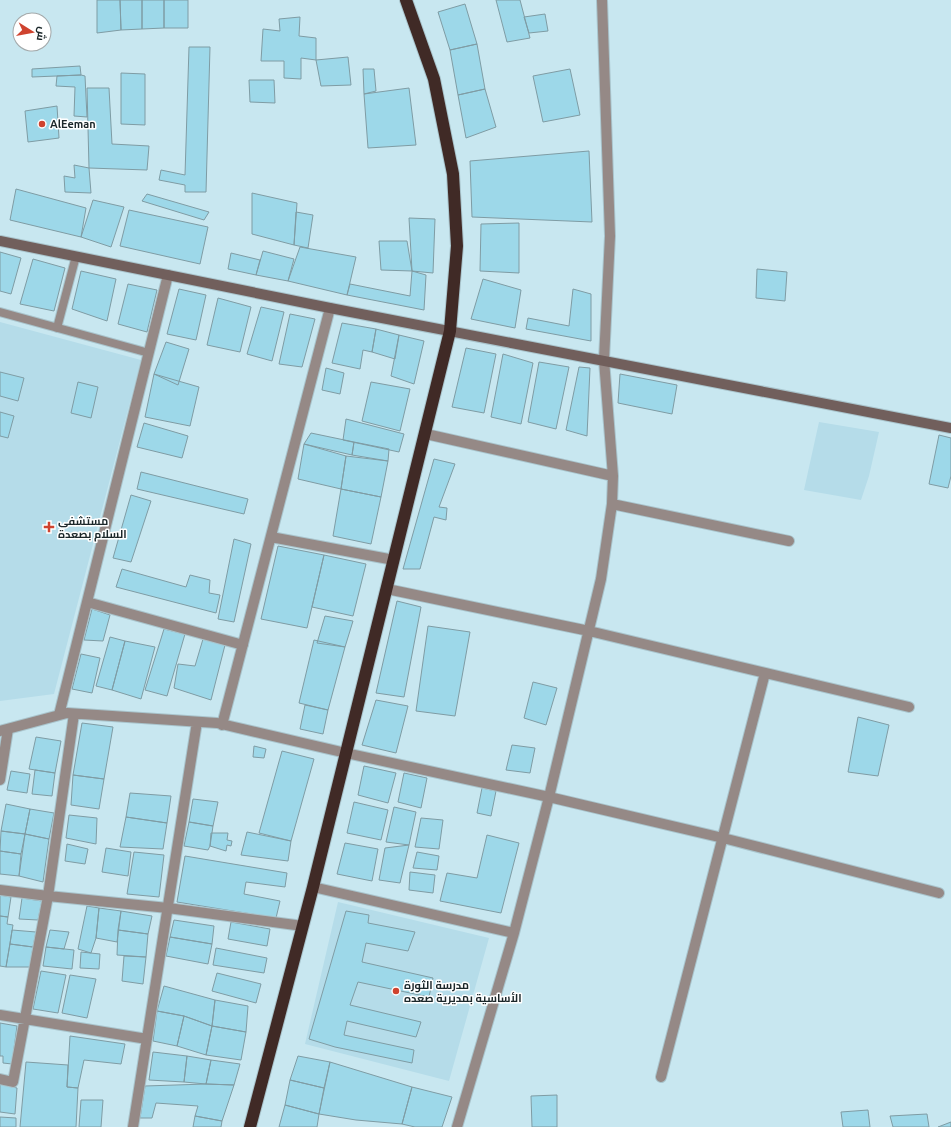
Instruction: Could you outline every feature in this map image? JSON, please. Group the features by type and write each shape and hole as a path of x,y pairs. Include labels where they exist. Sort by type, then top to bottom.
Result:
{"highway":[{"path":"250,1127 313,887 426,434 450,331 457,246 453,174 434,79 406,0"}],"street":[{"path":"457,1127 514,933 549,797 601,579 612,504 612,476 604,360 610,236 602,0"},
{"path":"0,241 330,308 951,428"},
{"path":"58,715 168,275"},
{"path":"222,725 330,308"},
{"path":"426,434 612,476"},
{"path":"612,504 789,541"},
{"path":"271,537 394,560"},
{"path":"387,589 589,631 909,707"},
{"path":"87,602 243,645"},
{"path":"661,1077 766,673"},
{"path":"0,780 4,730 58,715 67,713 222,725 549,797 723,838 939,893"},
{"path":"0,1079 13,1082 48,896 74,714"},
{"path":"133,1127 197,722"},
{"path":"313,887 514,933"},
{"path":"0,890 168,908 303,926"},
{"path":"0,1015 147,1039"}],"lane":[{"path":"57,328 76,256"},
{"path":"0,312 149,353"}],"shaded area":[{"name":"مستشفى السلام بصعدة","path":"0,322 141,360 54,694 0,701"},
{"path":"819,422 879,432 869,476 861,500 804,490"},
{"name":"مدرسة الثورة الأساسية بمديرية صعده","path":"338,902 489,938 449,1081 305,1044"}],"building":[{"path":"97,0 120,0 121,30 97,33"},
{"path":"120,0 142,0 142,29 121,30"},
{"path":"142,0 164,0 164,28 142,29"},
{"path":"164,0 188,0 188,28 164,28"},
{"path":"496,0 520,0 530,38 507,42"},
{"path":"465,4 477,44 450,50 438,12"},
{"path":"545,14 548,31 529,33 524,17"},
{"path":"300,17 299,36 316,38 316,60 301,58 301,79 284,78 284,61 261,61 263,29 280,31 279,19"},
{"path":"477,44 485,89 458,95 450,50"},
{"path":"189,47 210,47 206,192 185,192 185,185 159,180 161,170 185,175"},
{"path":"348,57 351,85 321,86 316,60"},
{"path":"80,66 81,75 32,77 32,69"},
{"path":"363,69 374,69 376,91 364,94"},
{"path":"570,69 580,115 543,122 533,76"},
{"path":"121,73 145,74 145,125 121,124"},
{"path":"57,76 85,76 87,117 74,116 75,87 56,86"},
{"path":"249,80 274,80 275,103 250,102"},
{"path":"87,88 109,88 112,144 149,146 147,170 89,168"},
{"path":"409,88 416,145 368,148 364,94"},
{"path":"485,89 496,127 466,138 458,95"},
{"name":"AlEeman","path":"57,106 59,138 28,142 25,111"},
{"path":"589,151 592,222 472,217 470,161"},
{"path":"74,165 89,168 91,193 65,192 64,176 75,178"},
{"path":"16,189 86,208 81,237 10,220"},
{"path":"252,193 297,203 294,245 252,234"},
{"path":"147,194 209,212 204,220 142,201"},
{"path":"93,200 124,207 111,247 81,237"},
{"path":"129,210 208,227 200,264 120,246"},
{"path":"296,212 313,215 308,248 294,245"},
{"path":"409,218 435,219 433,273 412,271"},
{"path":"519,223 519,273 480,271 481,224"},
{"path":"379,241 407,241 412,271 381,270"},
{"path":"300,247 356,257 347,295 288,281"},
{"path":"263,251 294,259 288,281 256,275"},
{"path":"0,252 21,258 11,294 0,291"},
{"path":"231,253 260,260 256,275 228,269"},
{"path":"33,259 65,268 54,311 20,304"},
{"path":"757,269 787,272 785,301 756,298"},
{"path":"81,271 116,279 107,321 72,309"},
{"path":"412,271 426,275 424,310 347,295 350,284 410,296"},
{"path":"483,279 521,290 515,328 471,319"},
{"path":"128,284 157,290 147,332 118,324"},
{"path":"179,289 206,295 196,340 167,334"},
{"path":"573,289 591,294 591,341 526,329 528,318 569,326"},
{"path":"218,298 251,307 240,352 207,345"},
{"path":"261,307 284,312 272,361 247,354"},
{"path":"290,314 315,319 302,367 279,364"},
{"path":"342,323 376,329 372,352 363,350 360,369 332,363"},
{"path":"376,329 399,335 395,359 372,352"},
{"path":"399,335 424,341 414,384 391,376"},
{"path":"166,342 189,349 178,385 154,374"},
{"path":"466,348 496,354 484,413 452,407"},
{"path":"503,354 533,363 521,424 491,417"},
{"path":"539,362 569,367 556,429 528,422"},
{"path":"579,367 590,368 587,436 566,430"},
{"path":"326,368 344,373 340,394 322,390"},
{"path":"0,372 24,378 18,401 0,396"},
{"path":"154,374 199,387 190,426 145,417"},
{"path":"620,374 677,385 672,414 618,403"},
{"path":"78,382 98,387 91,418 71,413"},
{"path":"371,382 410,389 400,431 362,421"},
{"path":"0,412 14,416 8,438 0,436"},
{"path":"346,419 404,434 399,452 343,440"},
{"path":"144,423 188,436 182,458 137,447"},
{"path":"311,433 354,442 352,455 304,444"},
{"path":"939,435 951,438 951,476 948,488 929,484"},
{"path":"354,442 389,449 388,461 352,455"},
{"path":"304,444 346,456 341,489 298,479"},
{"path":"346,456 388,461 381,497 341,489"},
{"path":"434,459 455,464 439,507 447,508 446,520 434,517 420,569 403,569"},
{"path":"141,472 248,499 244,514 137,489"},
{"path":"341,489 381,497 371,544 333,536"},
{"path":"131,495 151,501 131,562 113,558"},
{"path":"234,539 251,544 234,622 218,619"},
{"path":"278,546 324,555 307,628 261,619"},
{"path":"324,555 366,564 353,616 312,607"},
{"path":"122,569 186,587 190,575 210,580 209,593 220,595 216,613 116,587"},
{"path":"397,601 421,607 404,697 376,693"},
{"path":"92,609 110,615 103,641 84,640"},
{"path":"325,616 353,621 345,647 317,643"},
{"path":"428,626 470,632 455,716 416,711"},
{"path":"164,629 185,634 167,696 145,690"},
{"path":"110,637 125,641 112,690 96,686"},
{"path":"203,639 225,645 211,700 174,688 178,664 195,666"},
{"path":"314,640 345,647 328,710 299,703"},
{"path":"125,641 155,647 141,699 112,690"},
{"path":"81,654 100,658 92,693 72,689"},
{"path":"533,682 557,688 546,725 524,718"},
{"path":"376,700 408,706 396,753 362,745"},
{"path":"305,705 328,710 323,734 300,729"},
{"path":"858,717 889,725 878,776 848,772"},
{"path":"82,723 113,727 104,779 73,775"},
{"path":"36,737 61,741 55,773 29,769"},
{"path":"512,745 535,748 530,773 506,770"},
{"path":"254,746 266,749 264,758 253,757"},
{"path":"282,751 314,759 291,841 259,833"},
{"path":"364,766 396,773 388,803 358,795"},
{"path":"35,770 55,773 52,796 32,794"},
{"path":"11,771 30,774 27,793 7,790"},
{"path":"404,773 427,778 421,808 398,802"},
{"path":"73,775 104,779 99,809 71,805"},
{"path":"482,788 496,791 491,816 477,813"},
{"path":"130,793 171,796 167,823 126,817"},
{"path":"193,799 218,802 213,826 189,822"},
{"path":"354,802 388,810 381,840 347,833"},
{"path":"6,804 30,809 25,834 1,831"},
{"path":"394,807 416,812 409,845 386,842"},
{"path":"30,809 54,813 49,839 25,834"},
{"path":"69,815 97,818 96,844 66,838"},
{"path":"126,817 167,823 163,849 120,847"},
{"path":"421,818 443,820 439,849 415,847"},
{"path":"189,822 213,826 208,850 184,846"},
{"path":"1,831 25,834 21,854 0,851"},
{"path":"247,832 291,841 288,861 241,855"},
{"path":"211,833 228,833 227,840 232,841 231,846 227,845 226,851 210,846"},
{"path":"25,834 49,839 43,882 19,876"},
{"path":"487,835 519,843 501,913 440,901 447,873 477,878"},
{"path":"345,843 378,849 372,881 337,874"},
{"path":"67,844 88,849 85,864 65,861"},
{"path":"409,845 400,883 379,880 385,848"},
{"path":"106,848 131,852 128,876 102,872"},
{"path":"0,851 21,854 19,876 0,874"},
{"path":"134,852 164,855 159,897 127,894"},
{"path":"417,852 439,856 437,870 413,868"},
{"path":"185,856 287,873 285,887 246,882 244,894 280,901 276,918 177,902"},
{"path":"410,872 435,875 433,893 409,890"},
{"path":"0,895 11,897 8,917 0,916"},
{"path":"22,898 42,901 38,920 19,919"},
{"path":"87,906 99,908 96,938 91,953 78,949"},
{"path":"99,908 121,911 117,942 96,938"},
{"path":"121,911 152,916 148,934 118,930"},
{"path":"346,911 369,915 368,923 415,932 408,951 366,943 362,962 433,978 429,997 358,982 350,1005 421,1022 416,1037 347,1021 344,1035 414,1050 412,1063 335,1047 309,1039"},
{"path":"0,916 8,917 7,924 13,925 6,967 0,966"},
{"path":"174,920 214,926 212,944 170,937"},
{"path":"231,922 270,929 267,946 228,939"},
{"path":"12,930 36,932 33,947 10,944"},
{"path":"50,930 69,932 64,949 46,947"},
{"path":"118,930 148,934 146,957 117,955"},
{"path":"170,937 212,944 208,964 166,956"},
{"path":"10,944 33,947 30,967 6,967"},
{"path":"46,947 74,950 72,969 43,966"},
{"path":"216,948 267,958 264,973 213,965"},
{"path":"81,952 100,954 99,969 80,968"},
{"path":"124,956 146,957 143,984 122,981"},
{"path":"41,971 66,975 58,1013 33,1009"},
{"path":"217,973 261,984 256,1003 212,991"},
{"path":"70,975 96,979 87,1018 62,1013"},
{"path":"164,986 215,1000 212,1026 184,1016 157,1011"},
{"path":"215,1000 248,1006 246,1032 212,1026"},
{"path":"157,1011 184,1016 177,1046 153,1041"},
{"path":"184,1016 212,1026 206,1055 177,1046"},
{"path":"0,1023 17,1026 12,1064 3,1063 3,1056 0,1056"},
{"path":"212,1026 246,1032 241,1060 206,1055"},
{"path":"70,1036 125,1044 121,1064 84,1060 78,1088 67,1087"},
{"path":"153,1052 187,1056 184,1082 149,1080"},
{"path":"187,1056 211,1060 206,1084 184,1082"},
{"path":"298,1056 330,1062 324,1088 290,1080"},
{"path":"211,1060 240,1064 234,1085 206,1084"},
{"path":"26,1062 68,1065 67,1087 78,1088 76,1127 20,1127"},
{"path":"330,1062 412,1087 402,1124 356,1120 319,1114"},
{"path":"290,1080 324,1088 319,1114 285,1105"},
{"path":"0,1084 17,1088 15,1114 0,1112"},
{"path":"206,1084 234,1085 222,1121 195,1116 198,1106 156,1103 152,1118 140,1118 145,1086"},
{"path":"412,1087 452,1097 442,1127 415,1127 402,1124"},
{"path":"557,1095 557,1127 532,1127 531,1096"},
{"path":"81,1100 103,1100 101,1127 79,1127"},
{"path":"285,1105 319,1114 317,1127 279,1127"},
{"path":"868,1110 870,1127 843,1127 841,1112"},
{"path":"927,1114 929,1127 893,1127 890,1116"},
{"path":"195,1116 222,1121 221,1127 193,1127"},
{"path":"0,1117 16,1118 16,1127 0,1127"},
{"path":"951,1122 951,1127 938,1127"}],"place":[{"name":"AlEeman","path":"42,124"},
{"name":"مستشفى السلام بصعدة","path":"49,527"},
{"name":"مدرسة الثورة الأساسية بمديرية صعده","path":"396,991"}]}
